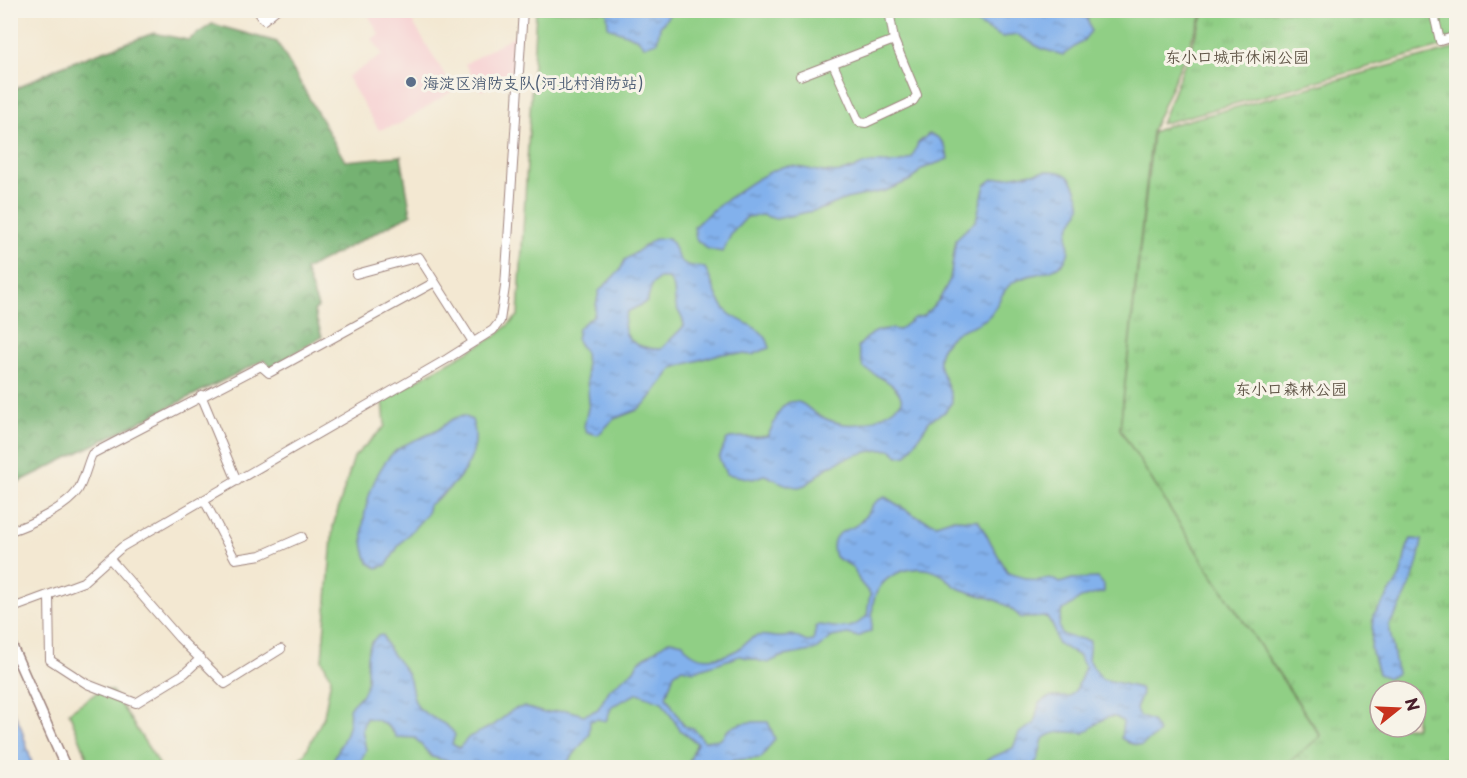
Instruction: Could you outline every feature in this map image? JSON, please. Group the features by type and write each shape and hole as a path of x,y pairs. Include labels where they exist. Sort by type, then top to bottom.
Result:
{"street":[{"path":"257,10 264,20 276,10"},
{"path":"10,609 83,582 122,547 493,330 500,321 505,287 523,10"},
{"path":"833,64 859,122 866,123 913,101 917,95 894,40 889,10"},
{"path":"1433,10 1440,41 1456,36"},
{"path":"800,76 894,40"},
{"path":"356,274 419,257 473,342"},
{"path":"10,531 27,526 56,509 78,490 92,454 201,395 261,366 269,373 435,282"},
{"path":"201,395 237,481"},
{"path":"204,500 235,559 261,555 302,537"},
{"path":"110,559 178,638 225,684 281,649"},
{"path":"49,596 50,660 87,684 136,703 185,674 201,658"},
{"path":"10,642 66,768"}],"shaded area":[{"path":"366,11 406,11 454,90 399,124 379,130 347,77 383,55 372,39 379,34"},
{"path":"519,33 514,72 481,91 465,64"}],"green space":[{"path":"536,11 1204,11 1152,131 1120,429 1201,558 1321,737 1283,768 287,768 304,755 324,716 331,678 322,660 333,526 354,457 385,426 383,399 496,336 518,316"},
{"name":"东小口城市休闲公园","path":"1205,11 1456,11 1456,43 1161,124"},
{"path":"212,24 277,42 345,161 401,156 411,214 305,270 318,307 314,311 322,337 271,367 264,360 11,486 11,91 59,67 154,33 188,40"},
{"name":"东小口森林公园","path":"1456,48 1456,767 1283,767 1321,736 1201,558 1120,429 1153,132 1166,126"},
{"path":"102,689 112,691 161,767 91,767 69,712"}],"water":[{"path":"607,11 672,11 660,27 657,42 644,46 638,39 608,27"},
{"path":"961,11 1097,11 1087,18 1091,31 1083,41 1063,55 1042,49 1018,35 1002,37"},
{"path":"929,134 938,137 943,143 948,159 922,169 911,180 885,191 846,199 822,209 776,219 762,215 747,217 732,233 722,252 708,249 696,239 694,227 701,220 755,180 781,167 790,166 834,173 871,163 902,162 912,158 918,143"},
{"path":"1047,171 1063,173 1070,178 1079,199 1079,212 1071,223 1068,233 1067,256 1060,265 1053,269 1024,277 1011,284 988,317 959,331 948,340 940,354 939,361 952,402 945,412 930,420 907,455 898,456 892,450 877,450 860,454 830,466 807,484 799,487 764,475 753,479 726,474 719,458 727,439 767,436 779,412 790,402 802,403 814,413 830,421 852,425 872,421 902,402 900,395 892,385 863,367 858,347 876,332 886,329 899,330 914,318 923,316 939,300 950,279 956,239 976,220 985,185 993,179"},
{"path":"669,238 682,262 689,266 705,268 718,299 726,310 765,336 769,348 752,355 729,353 716,355 673,368 647,402 637,410 614,419 598,435 587,432 584,427 589,403 585,353 576,339 578,328 594,315 599,291 620,270 625,260 655,239","holes":["659,278 668,278 671,281 676,305 684,326 661,349 644,347 631,341 625,329 627,312 647,302 652,285"]},
{"path":"464,416 472,420 475,433 475,445 466,468 449,489 429,505 427,514 399,545 387,565 377,568 369,563 363,537 370,492 383,465 401,447"},
{"path":"885,497 916,516 936,524 951,519 978,520 1008,573 1036,581 1050,578 1060,583 1072,579 1098,578 1104,585 1104,592 1081,598 1062,611 1059,628 1065,635 1090,641 1088,660 1102,679 1140,688 1142,693 1136,709 1139,716 1152,721 1159,733 1141,746 1129,743 1121,738 1123,722 1118,718 1108,717 1084,733 1062,732 1043,739 1038,759 1032,767 984,767 986,760 1013,748 1019,733 1034,724 1039,703 1050,697 1069,697 1077,688 1085,667 1079,656 1057,643 1053,626 1047,617 1021,618 999,602 957,588 942,575 922,569 912,569 893,575 878,589 873,603 871,631 858,637 848,634 832,637 816,650 780,657 768,663 740,656 694,671 682,668 674,674 666,696 684,726 693,728 704,741 721,739 729,729 741,724 768,722 775,739 761,758 734,760 724,767 687,767 697,743 680,730 662,702 638,693 612,706 606,721 597,719 590,721 589,735 564,767 546,767 542,764 534,768 449,767 451,762 432,757 415,738 396,737 384,724 366,718 362,729 366,750 358,767 336,767 334,758 348,728 349,708 366,687 368,651 377,636 383,635 408,675 418,707 452,730 455,735 452,744 459,748 469,737 494,725 514,709 524,707 544,713 566,710 584,715 598,709 610,689 634,670 638,662 670,640 683,643 693,654 707,658 722,656 737,650 756,636 792,635 807,642 813,641 816,627 819,625 844,628 855,625 867,616 870,594 860,582 853,567 835,557 833,543 837,535 863,520 873,505"},
{"path":"1411,539 1422,540 1410,585 1389,625 1397,673 1389,678 1378,674 1371,649 1373,615 1400,576"},
{"path":"10,704 21,727 33,767 11,767"}],"place":[{"name":"海淀区消防支队(河北村消防站)","path":"411,82"}]}
